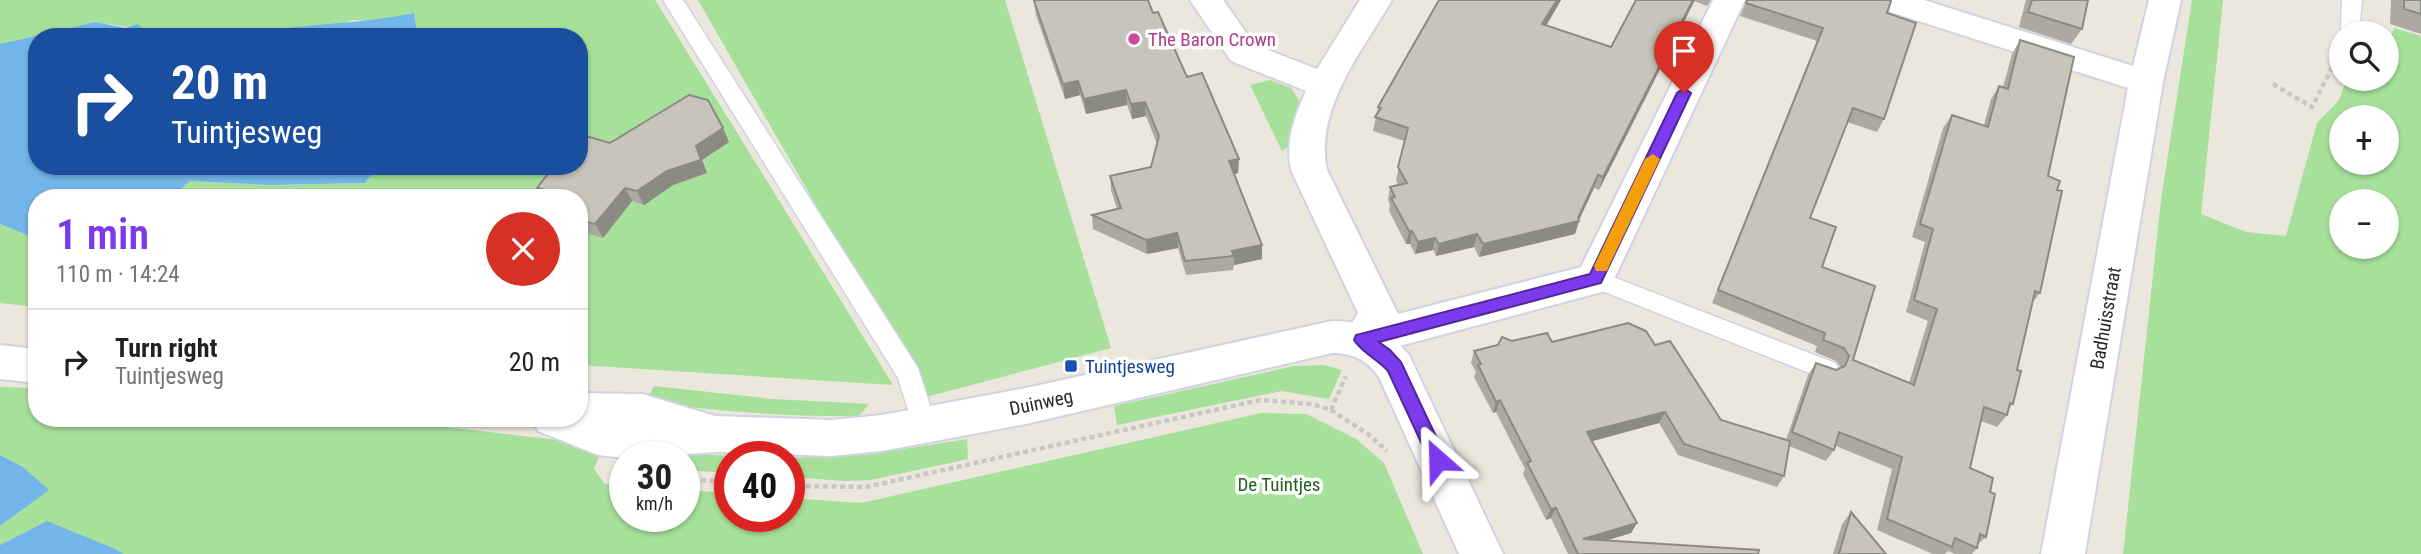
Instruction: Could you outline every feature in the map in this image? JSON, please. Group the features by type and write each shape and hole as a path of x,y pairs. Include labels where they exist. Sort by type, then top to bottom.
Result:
{"street":[{"path":"1206,0 1243,53 1326,86"},
{"path":"1362,340 1379,315 1315,182 1305,150 1309,128 1326,86 1377,0"},
{"path":"1362,340 1595,279 1729,0"},
{"path":"1889,0 2146,82"},
{"name":"Badhuisstraat","path":"2063,554 2146,82 2165,0"},
{"name":"Duinweg","path":"575,427 598,437 640,441 716,434 831,438 925,427 1332,337 1362,340"},
{"path":"1362,340 1384,355 1395,367 1481,554"},
{"path":"0,362 28,365"},
{"name":"Duinweg","path":"588,410 611,408 653,412 716,434"}],"lane":[{"path":"673,0 909,375 925,427"},
{"path":"2351,21 2352,0"},
{"path":"1595,279 1827,370"}],"path":[{"path":"2273,83 2312,107 2329,74"},
{"path":"1331,410 1362,340"},
{"path":"805,486 866,487 1260,400 1312,404 1331,410 1368,434 1389,453"}],"green space":[{"path":"0,0 655,0 893,385 588,366 588,189 181,189 190,181 269,185 365,183 371,175 588,175 588,28 416,28 414,13 374,21 353,20 334,26 287,28 136,28 95,22 69,28 28,28 28,38 0,44"},
{"path":"698,0 1005,0 1111,348 926,397"},
{"path":"2192,0 2223,0 2201,214 2246,232 2286,236 2317,123 2329,110 2329,175 2399,175 2399,105 2334,105 2342,91 2399,91 2399,29 2421,36 2421,554 2123,554 2161,200"},
{"path":"1270,80 1291,88 1302,105 1291,145 1282,151 1250,85"},
{"path":"0,224 28,235 28,306 0,303"},
{"path":"1324,365 1342,370 1329,399 1282,391 1117,425 1114,406 1294,366"},
{"path":"654,386 772,399 869,404 859,416 726,411 646,402"},
{"name":"De Tuintjes","path":"0,387 28,388 28,427 446,427 567,441 602,450 594,469 605,484 609,484 609,532 700,532 700,491 714,492 714,532 805,532 805,499 861,503 1261,413 1306,414 1356,439 1384,463 1423,554 89,554 41,524 0,545 0,526 21,511 23,467 0,455"},
{"path":"967,439 968,459 871,480 805,478 805,457 865,455"},
{"path":"700,454 714,455 714,472 700,471"}],"water":[{"path":"414,13 416,28 286,28 368,20"},
{"path":"95,22 126,28 69,28"},
{"path":"138,24 142,28 126,28"},
{"path":"28,38 28,175 371,175 365,183 269,185 190,181 181,189 28,189 28,235 0,224 0,44"},
{"path":"0,455 23,467 49,490 0,526"},
{"path":"47,521 124,554 0,554 0,545"}],"building":[{"path":"1148,0 1153,13 1158,12 1187,77 1202,73 1239,159 1229,161 1262,245 1232,251 1234,256 1185,261 1177,233 1146,240 1092,215 1121,208 1110,176 1151,167 1159,136 1145,102 1131,104 1126,90 1084,99 1078,81 1063,84 1034,1"},
{"path":"1439,0 1557,0 1542,24 1611,47 1636,0 1693,0 1603,177 1598,175 1579,221 1483,244 1477,234 1439,244 1435,238 1418,242 1412,231 1409,231 1391,198 1395,197 1390,187 1407,183 1398,167 1408,128 1375,117 1381,108 1378,107"},
{"path":"1747,0 1890,0 1887,13 1916,23 1884,119 1853,108 1810,218 1836,227 1822,267 1875,286 1853,360 1914,385 1937,309 1914,300 1933,229 1920,224 1952,115 1988,127 1999,86 2008,89 2020,40 2074,57 2048,176 2060,181 2057,190 2062,191 2040,293 2035,291 2017,370 2021,371 2013,404 2010,403 2007,415 1984,407 1970,468 1993,478 1990,492 1995,494 1986,537 1980,534 1977,548 1955,538 1952,547 1887,519 1902,457 1839,432 1834,450 1792,432 1816,363 1836,370 1845,366 1849,356 1844,348 1823,340 1825,333 1718,290 1823,28 1746,3"},
{"path":"2032,0 2088,0 2082,29 2028,12"},
{"path":"2404,0 2421,0 2421,14 2404,9"},
{"path":"689,95 708,100 723,128 696,146 701,160 667,171 637,191 625,188 595,224 588,222 588,189 537,188 547,175 588,175 588,137 610,143"},
{"path":"1628,323 1646,331 1655,345 1670,341 1721,420 1790,441 1784,476 1684,444 1665,412 1587,432 1637,523 1583,539 1759,550 1758,554 1578,554 1556,508 1551,509 1527,463 1531,461 1500,400 1496,402 1474,351 1498,345 1502,337 1512,341 1547,333 1552,342"},
{"path":"1851,512 1886,554 1839,554"}],"slow traffic":[{"path":"1601,266 1653,159"}],"place":[{"name":"The Baron Crown","path":"1134,39"},
{"name":"Tuintjesweg","path":"1071,366"}],"route":[{"path":"1438,460 1390,359 1362,340 1595,279 1684,93"}]}
